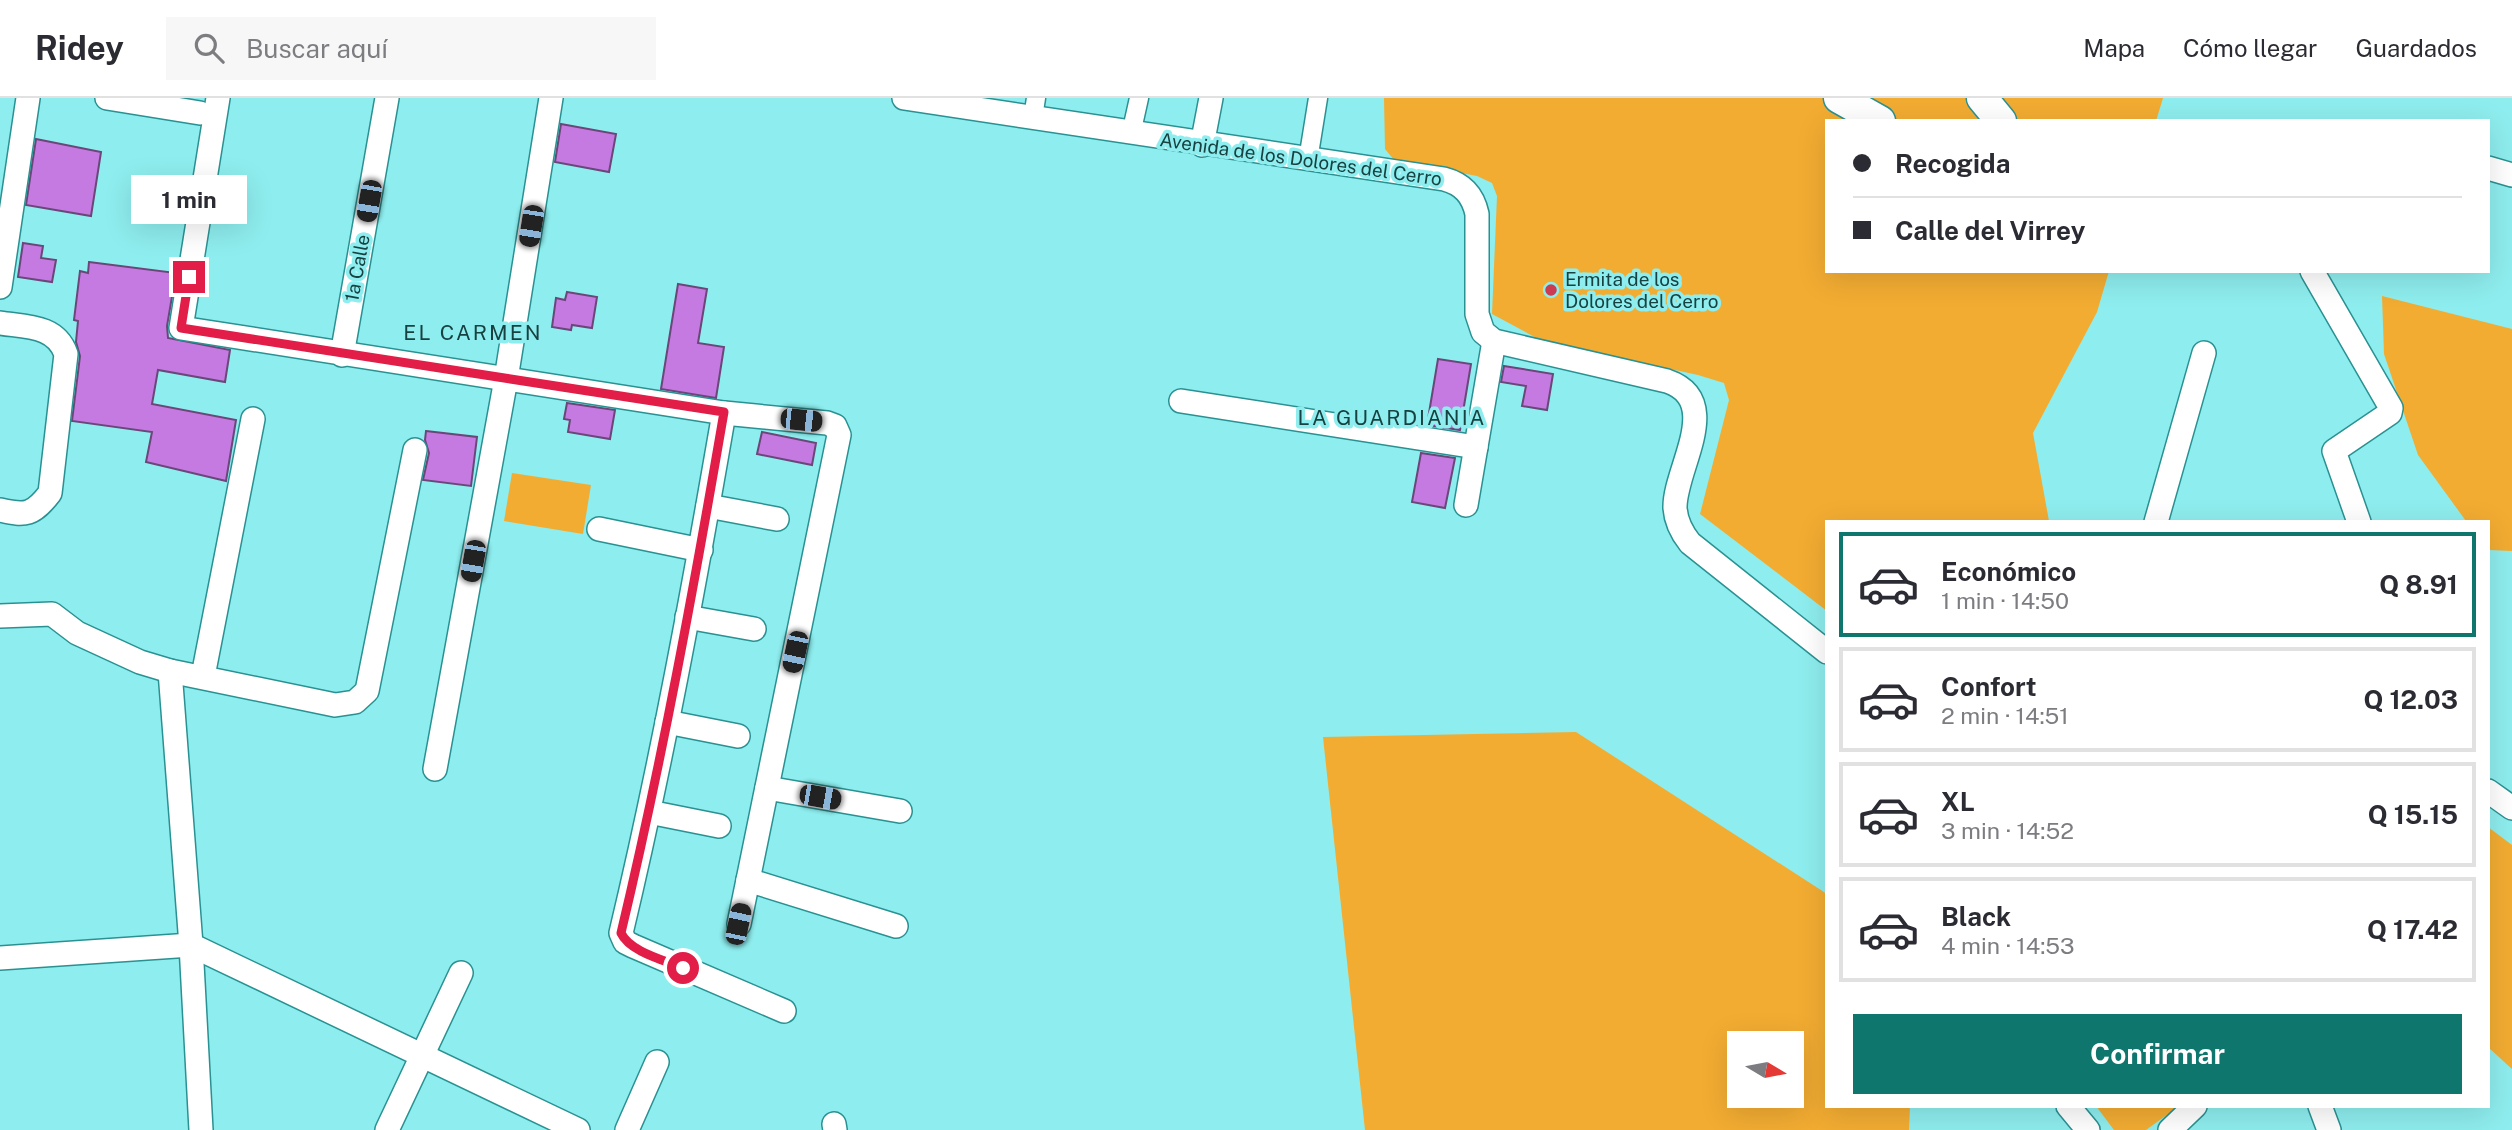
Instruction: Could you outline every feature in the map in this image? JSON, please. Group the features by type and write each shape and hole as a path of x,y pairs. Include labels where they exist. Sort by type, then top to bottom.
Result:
{"street":[{"path":"0,287 28,98"},
{"path":"107,98 209,105 181,328 342,355 835,426 839,435 738,924"},
{"name":"1a Calle","path":"342,355 387,98"},
{"path":"435,769 506,379 551,98"},
{"name":"Avenida de los Dolores del Cerro","path":"904,98 1034,108 1132,134 1444,179 1461,186 1468,193 1478,214 1477,314 1483,332 1494,341"},
{"path":"1132,134 1139,98"},
{"path":"1202,145 1211,98"},
{"path":"1308,160 1318,98"},
{"path":"1839,98 1876,119"},
{"path":"1982,98 1999,119"},
{"path":"2490,169 2512,175"},
{"path":"2313,273 2390,408 2389,413 2334,452 2358,520"},
{"path":"0,323 45,330 63,343 66,354 50,493 39,508 22,515 0,510"},
{"path":"1466,505 1494,341 1667,382 1684,389 1694,404 1696,421 1675,505 1684,536 1825,650"},
{"path":"2156,520 2204,353"},
{"path":"1181,401 1476,447"},
{"path":"724,412 701,550 667,722 621,933 625,942 784,1010"},
{"path":"203,676 253,419"},
{"path":"0,616 52,614 77,633 141,662 170,671 335,705 349,704 367,691 415,450"},
{"path":"708,506 778,519"},
{"path":"599,529 701,550"},
{"path":"687,617 754,629"},
{"path":"170,671 191,945 201,1130"},
{"path":"667,722 738,736"},
{"path":"767,788 900,811"},
{"path":"2490,792 2512,808"},
{"path":"649,812 719,826"},
{"path":"748,880 896,926"},
{"path":"0,958 191,945 578,1130"},
{"path":"387,1130 461,973"},
{"path":"627,1130 657,1062"},
{"path":"2070,1108 2088,1130"},
{"path":"2170,1130 2193,1108"},
{"path":"2321,1108 2329,1130"}],"shaded area":[{"path":"1384,98 2163,98 2157,119 1825,119 1825,273 2108,273 2097,312 2033,433 2049,520 1825,520 1825,609 1700,514 1729,400 1724,383 1542,341 1492,314 1497,196 1492,183 1477,176 1394,160 1385,149"},
{"path":"2382,296 2512,329 2512,551 2490,550 2490,520 2465,520 2418,455 2384,354"},
{"path":"512,473 591,485 583,534 504,521"},
{"path":"1576,732 1825,893 1825,1108 1910,1108 1909,1130 1365,1130 1323,737"},
{"path":"2490,828 2512,845 2512,1069 2490,1049"},
{"path":"2098,1108 2176,1108 2146,1130 2114,1130"}],"building":[{"path":"561,124 616,134 609,172 555,162"},
{"path":"36,139 101,152 91,216 26,205"},
{"path":"23,243 43,246 41,258 56,260 52,282 18,277"},
{"path":"89,262 176,273 167,326 168,338 230,350 225,382 158,370 152,404 236,420 226,481 146,462 152,432 72,421 80,356 76,342 78,321 74,320 80,271 88,273"},
{"path":"678,284 707,289 698,343 724,347 716,398 661,389"},
{"path":"567,292 597,297 592,328 572,325 571,330 552,327 556,298 565,300"},
{"path":"1438,359 1471,364 1460,430 1427,425"},
{"path":"1504,366 1553,374 1547,410 1522,406 1526,386 1501,382"},
{"path":"567,403 615,410 610,439 568,432 570,420 564,419"},
{"path":"426,431 477,437 471,486 423,480 429,453 425,440"},
{"path":"762,432 816,443 812,465 757,454"},
{"path":"1421,453 1455,458 1445,508 1412,502"}],"place":[{"name":"Ermita de los Dolores del Cerro","path":"1551,290"}],"district":[{"name":"EL CARMEN","path":"473,333"},
{"name":"LA GUARDIANIA","path":"1392,418"}],"route":[{"path":"189,277 181,328 724,412 701,550 645,835 621,933 625,942 683,968"}]}
